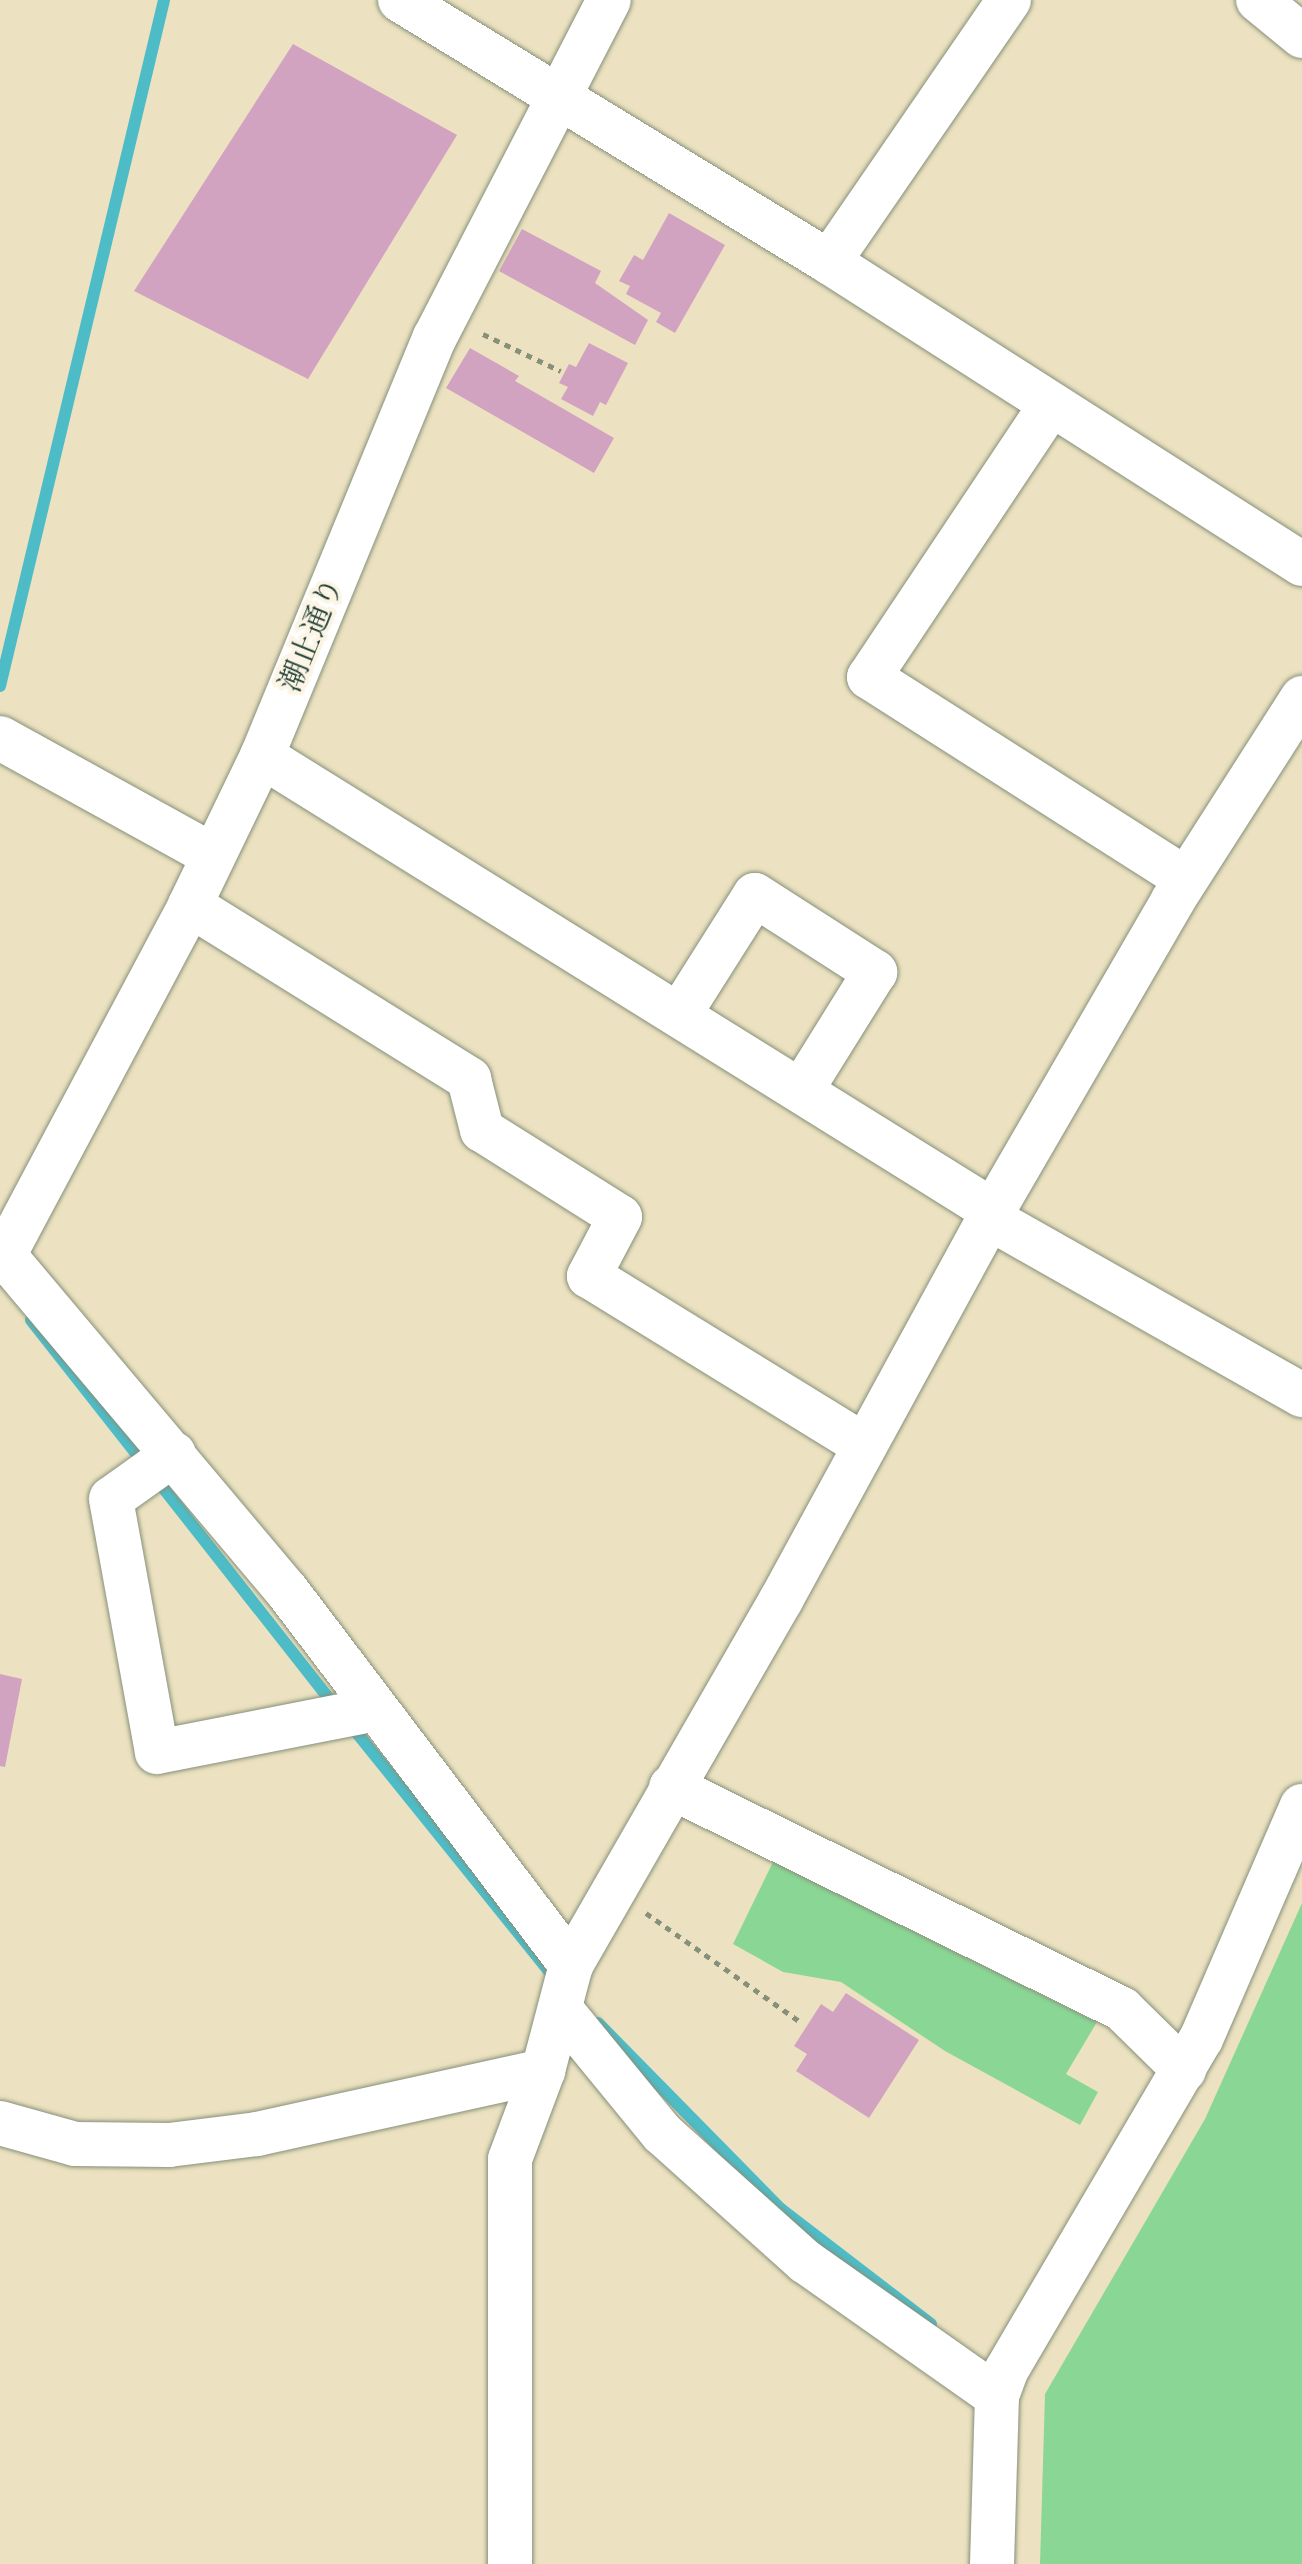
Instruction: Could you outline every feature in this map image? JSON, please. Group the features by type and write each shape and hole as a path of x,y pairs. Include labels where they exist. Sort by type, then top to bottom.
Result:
{"street":[{"path":"400,0 829,262 1050,406 1302,564"},
{"name":"潮止通り","path":"2,1259 190,905 262,756 381,459 446,316 609,0"},
{"path":"829,262 1009,0"},
{"path":"1258,0 1302,36"},
{"path":"1050,406 869,677 1186,879"},
{"path":"512,2563 510,2159 562,2011 571,1965 781,1600 991,1214 1186,879 1299,709"},
{"path":"0,738 212,855"},
{"path":"262,756 801,1091 991,1214 1302,1395"},
{"path":"679,1015 755,895 875,972 801,1091"},
{"path":"190,905 469,1079 482,1130 620,1217 589,1276 864,1445"},
{"path":"2,1259 174,1454 376,1709 571,1965"},
{"path":"174,1454 111,1499 157,1752 376,1709"},
{"path":"671,1787 1122,2009 1184,2070"},
{"path":"992,2564 997,2396 1184,2070 1302,1806"},
{"path":"562,2011 662,2133 806,2262 997,2396"},
{"path":"0,2123 75,2144 169,2145 257,2134 543,2071"}],"path":[{"path":"446,316 561,371"},
{"path":"642,1910 802,2023"}],"green space":[{"path":"773,1862 1097,2022 1066,2074 1098,2092 1080,2125 945,2051 841,1982 783,1972 733,1944"},
{"path":"1302,1903 1302,2564 1040,2564 1045,2394 1205,2119"}],"building":[{"path":"293,44 457,135 308,379 134,291"},
{"path":"669,213 725,245 675,333 656,322 661,313 626,294 630,286 619,281 634,255 643,260"},
{"path":"522,229 601,271 595,283 648,320 635,345 499,271"},
{"path":"589,343 628,363 606,405 600,402 593,416 561,399 568,387 559,383 569,364 576,367"},
{"path":"470,348 519,376 515,381 614,438 594,473 446,388"},
{"path":"0,1674 22,1679 5,1767 0,1766"},
{"path":"846,1993 919,2040 869,2118 796,2071 807,2054 794,2046 821,2004 833,2012"}],"waterway":[{"path":"0,686 164,0"},
{"path":"31,1320 336,1708"},
{"path":"348,1722 557,1981"},
{"path":"598,2023 781,2209 931,2324"}]}
